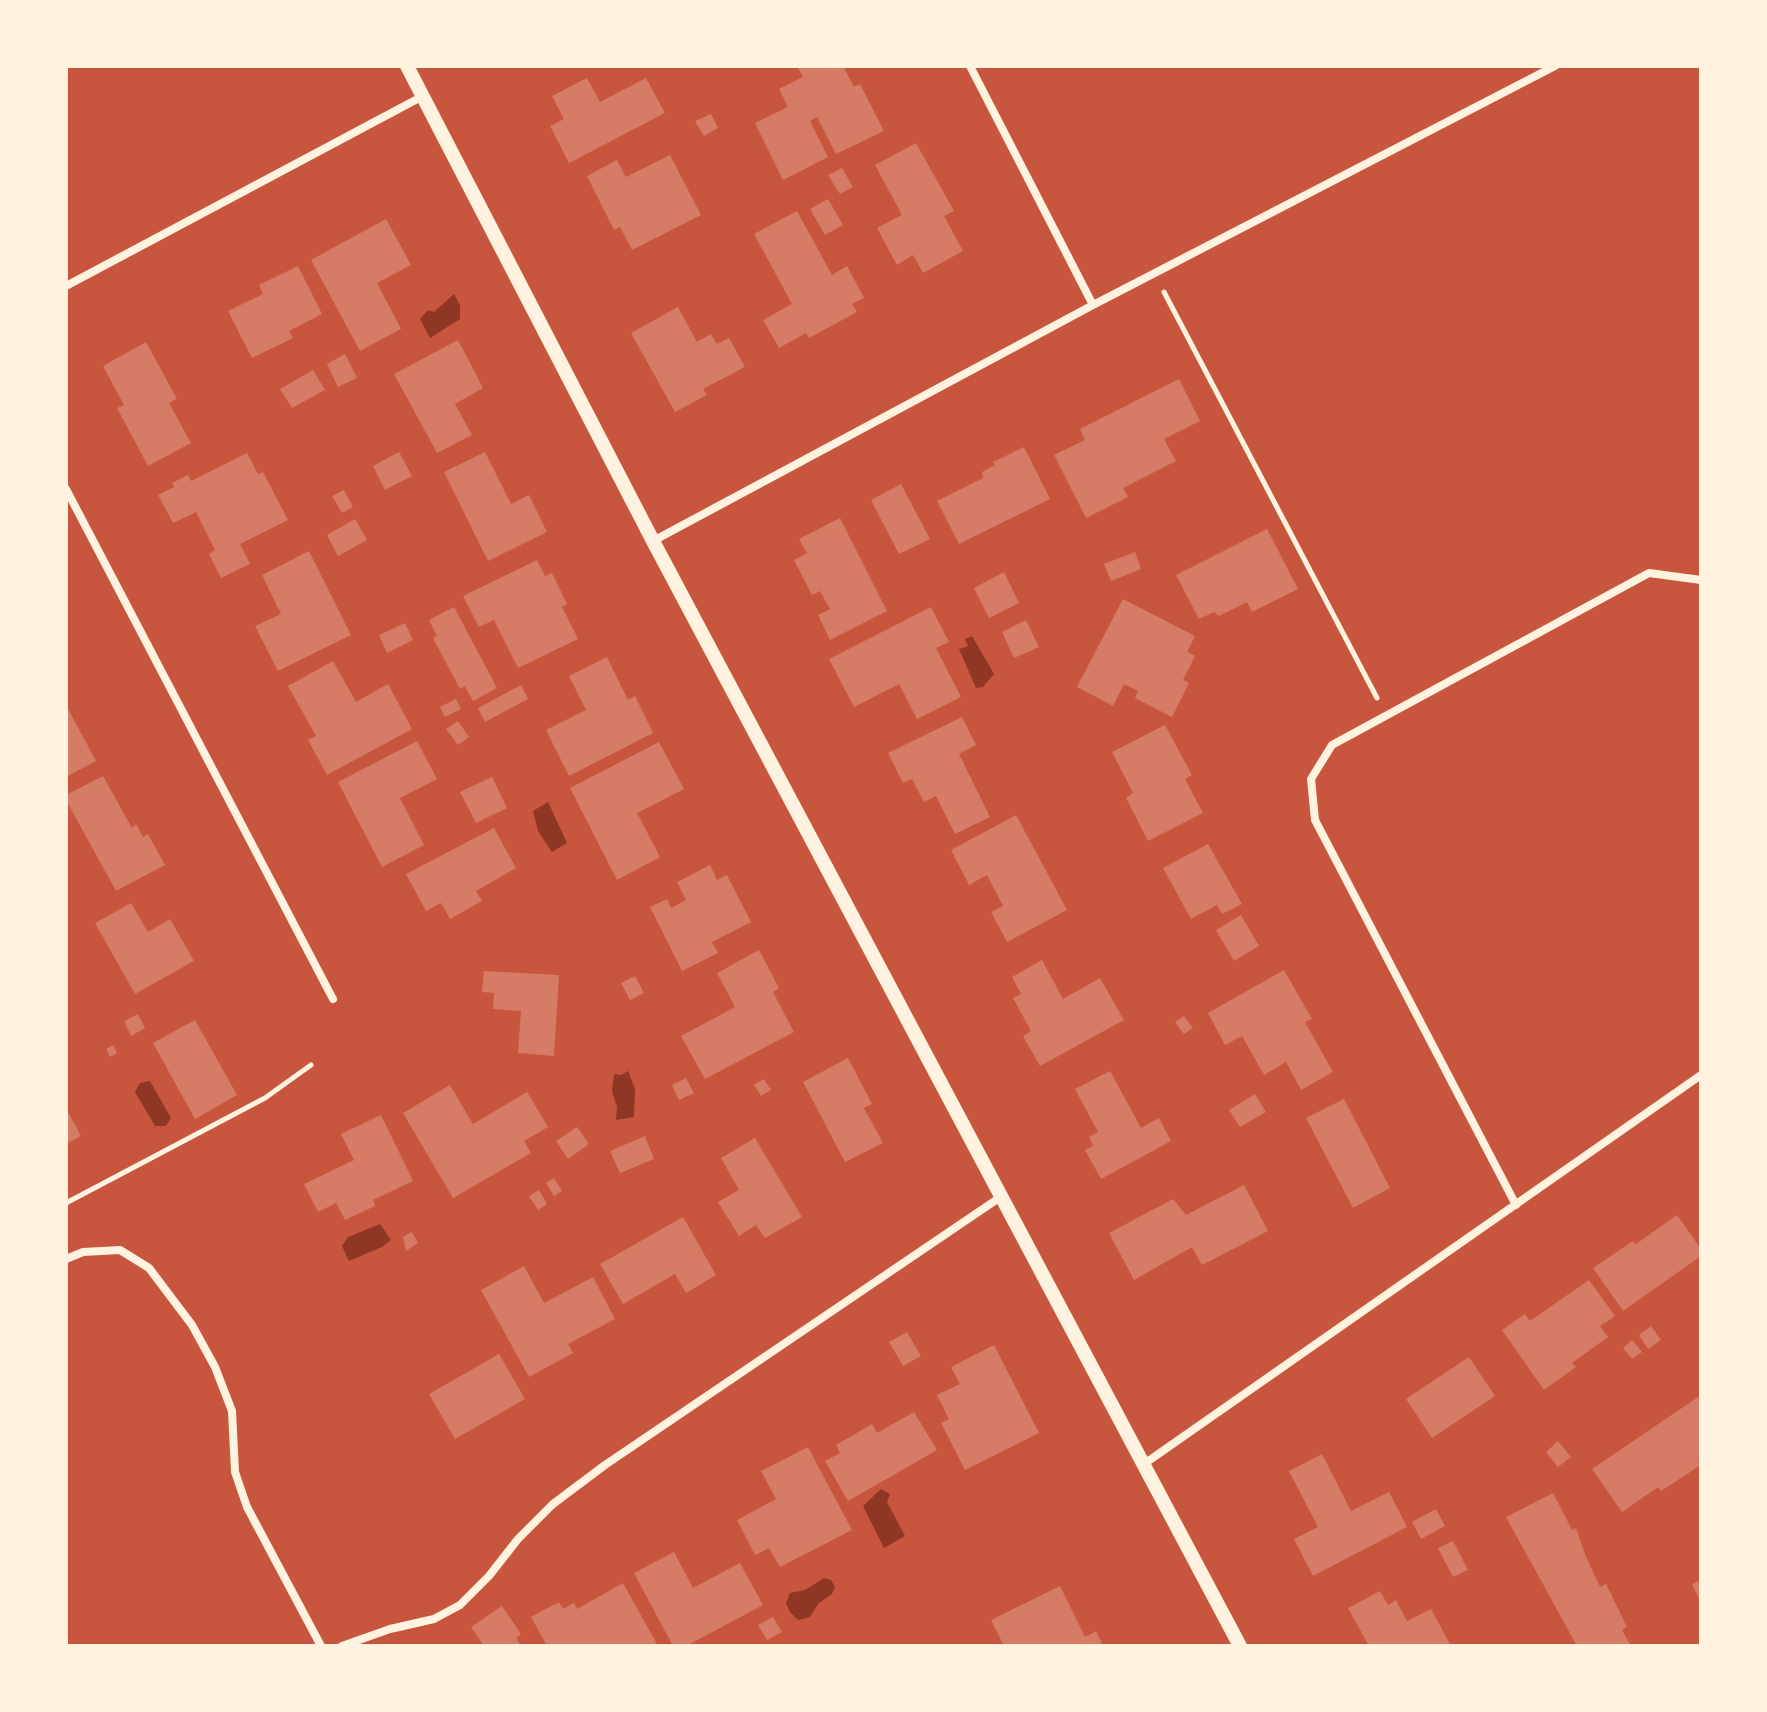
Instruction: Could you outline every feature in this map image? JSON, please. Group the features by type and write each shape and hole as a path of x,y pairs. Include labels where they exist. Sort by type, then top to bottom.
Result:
{"street":[{"path":"407,66 653,541 1240,1646"},
{"path":"970,66 1093,305"},
{"path":"653,541 1093,305 1555,66"},
{"path":"66,286 423,96"},
{"path":"66,489 333,999"},
{"path":"1516,1205 1315,820 1311,779 1332,745 1649,573 1701,580"},
{"path":"1144,1464 1701,1075"},
{"path":"342,1646 390,1629 434,1619 460,1605 553,1504 618,1456 1002,1196"},
{"path":"66,1259 83,1252 120,1250 149,1268 192,1325 215,1367 232,1411 235,1472 247,1507 321,1646"}],"path":[{"path":"1155,274 1385,716"},
{"path":"66,1203 265,1098 311,1065"}],"shaded area":[{"path":"454,294 460,305 460,319 430,338 420,319 428,310 434,312"},
{"path":"972,636 994,674 983,687 976,688 959,649 968,646 965,639"},
{"path":"548,802 567,843 552,852 538,831 533,811"},
{"path":"628,1071 635,1089 634,1117 616,1120 617,1107 612,1091 614,1074 621,1075"},
{"path":"150,1081 171,1118 166,1126 155,1126 135,1092 140,1083"},
{"path":"380,1224 391,1240 349,1261 342,1246 348,1237"},
{"path":"881,1489 890,1494 887,1502 905,1536 884,1548 863,1506"},
{"path":"824,1578 831,1580 835,1587 832,1594 819,1603 810,1617 798,1620 786,1603 790,1593 805,1590"}],"building":[{"path":"797,66 843,66 854,87 860,84 884,131 836,154 817,117 810,121 828,157 783,180 755,123 788,107 779,89 803,77"},
{"path":"587,78 600,102 646,78 665,113 569,163 550,126 564,119 552,96"},
{"path":"711,114 718,128 704,136 695,121"},
{"path":"916,143 954,211 944,216 963,251 923,273 913,255 897,265 877,228 902,215 875,165"},
{"path":"670,155 701,215 632,250 620,227 614,230 587,176 617,160 626,177"},
{"path":"842,168 853,187 840,194 828,175"},
{"path":"828,199 843,225 825,235 810,209"},
{"path":"797,211 832,275 847,266 864,298 852,304 857,312 809,338 806,333 779,348 763,320 792,304 754,234"},
{"path":"386,219 411,265 377,283 401,329 360,351 311,260"},
{"path":"298,266 322,314 289,331 293,338 252,358 228,311 263,294 259,285"},
{"path":"678,307 697,342 711,334 717,344 729,338 745,367 703,389 707,395 675,412 631,333"},
{"path":"458,340 483,388 455,404 472,435 437,453 394,374"},
{"path":"146,342 177,399 169,403 191,443 148,466 117,408 124,405 103,366"},
{"path":"345,354 357,378 338,387 327,364"},
{"path":"313,370 325,390 292,408 280,389"},
{"path":"1179,379 1200,421 1164,439 1176,461 1123,488 1128,497 1086,518 1054,455 1085,440 1080,429"},
{"path":"1024,447 1050,499 959,544 937,501 983,478 982,472 995,465 993,462"},
{"path":"399,452 412,476 385,490 373,466"},
{"path":"485,452 511,504 529,495 547,532 488,561 444,472"},
{"path":"247,453 258,474 263,472 288,520 240,544 250,564 221,578 209,554 215,550 196,512 173,523 158,495 188,475 191,481"},
{"path":"901,484 930,539 899,554 871,500"},
{"path":"344,490 353,507 342,513 332,496"},
{"path":"840,518 887,611 830,640 818,615 830,609 820,591 812,595 794,560 807,553 799,539"},
{"path":"355,519 367,540 338,556 327,535"},
{"path":"1267,529 1298,589 1252,612 1247,602 1219,616 1214,612 1199,619 1176,575"},
{"path":"309,551 351,635 278,671 255,626 281,614 262,575"},
{"path":"1135,552 1141,569 1111,581 1104,564"},
{"path":"537,560 545,576 552,573 567,604 562,607 578,639 518,668 494,620 479,627 463,596"},
{"path":"1004,572 1019,603 989,618 974,588"},
{"path":"1123,599 1195,636 1187,652 1195,656 1183,680 1189,683 1172,717 1135,698 1138,691 1124,684 1113,706 1077,687"},
{"path":"454,607 497,688 473,701 465,686 460,689 433,638 437,636 429,620"},
{"path":"931,607 949,642 936,648 961,697 917,719 899,684 854,707 829,659"},
{"path":"1026,620 1039,647 1014,658 1002,632"},
{"path":"405,623 413,640 387,653 379,635"},
{"path":"607,657 628,700 635,696 653,733 569,776 546,730 586,710 569,676"},
{"path":"333,661 356,702 388,684 412,729 327,775 308,740 316,736 288,686"},
{"path":"521,685 528,699 485,722 478,708"},
{"path":"456,699 461,709 445,717 440,707"},
{"path":"66,705 96,761 66,777"},
{"path":"962,717 976,745 959,754 990,817 955,834 936,796 924,802 912,779 903,783 888,753"},
{"path":"458,721 469,737 458,745 446,729"},
{"path":"1165,725 1192,775 1185,779 1203,813 1148,841 1126,798 1133,793 1112,752"},
{"path":"417,741 437,779 400,798 424,845 382,867 338,782"},
{"path":"659,742 684,789 637,813 660,857 617,880 570,788"},
{"path":"103,776 132,828 136,824 143,837 148,834 165,865 116,891 66,800 66,795"},
{"path":"492,777 507,808 476,823 460,792"},
{"path":"1016,815 1067,910 1007,942 991,912 1003,906 987,875 969,885 951,850"},
{"path":"494,828 516,868 476,891 482,901 450,919 441,903 426,911 406,874"},
{"path":"1208,844 1242,904 1222,914 1217,905 1191,919 1163,868"},
{"path":"710,865 717,880 727,875 751,922 712,942 718,953 682,971 650,907 667,899 671,908 686,900 677,882"},
{"path":"131,903 148,932 170,919 194,961 135,994 95,923"},
{"path":"1241,915 1259,946 1234,961 1216,930"},
{"path":"759,950 779,988 773,992 794,1032 705,1079 681,1036 735,1007 717,973"},
{"path":"1042,960 1063,999 1100,978 1124,1020 1040,1066 1023,1036 1031,1031 1013,998 1021,994 1012,977"},
{"path":"1284,970 1312,1019 1305,1022 1333,1072 1301,1090 1286,1062 1264,1075 1242,1036 1225,1045 1208,1013"},
{"path":"484,971 559,975 554,1056 518,1053 521,1011 493,1009 494,993 482,992"},
{"path":"635,976 644,993 630,1000 621,983"},
{"path":"138,1014 145,1028 131,1036 124,1021"},
{"path":"1184,1016 1193,1028 1184,1034 1175,1022"},
{"path":"195,1020 237,1095 195,1119 153,1043"},
{"path":"113,1045 117,1053 110,1057 106,1049"},
{"path":"848,1058 872,1104 864,1108 883,1143 845,1162 803,1082"},
{"path":"1110,1071 1141,1128 1159,1118 1171,1141 1101,1179 1085,1150 1093,1146 1089,1137 1098,1132 1075,1089"},
{"path":"686,1078 694,1093 679,1100 672,1085"},
{"path":"764,1079 771,1090 761,1096 754,1085"},
{"path":"450,1085 473,1124 527,1092 548,1127 524,1141 531,1153 453,1198 403,1113"},
{"path":"1255,1094 1266,1112 1240,1127 1229,1110"},
{"path":"1344,1099 1390,1188 1353,1208 1306,1118"},
{"path":"66,1108 81,1136 66,1144"},
{"path":"381,1115 413,1181 373,1200 375,1206 345,1220 336,1203 318,1212 304,1184 354,1160 341,1134"},
{"path":"577,1127 589,1144 568,1159 556,1141"},
{"path":"645,1136 654,1159 620,1173 610,1151"},
{"path":"755,1138 802,1217 765,1238 756,1225 739,1236 718,1202 739,1190 721,1158"},
{"path":"554,1178 562,1191 554,1196 546,1183"},
{"path":"1244,1185 1268,1231 1202,1265 1192,1247 1134,1280 1109,1233 1173,1199 1186,1215"},
{"path":"539,1190 547,1204 538,1210 529,1196"},
{"path":"1677,1215 1701,1249 1701,1256 1623,1311 1593,1268 1633,1241 1636,1244"},
{"path":"683,1217 716,1275 686,1293 675,1274 623,1304 600,1264"},
{"path":"412,1232 418,1243 406,1251 403,1237"},
{"path":"524,1266 544,1303 593,1277 615,1319 568,1344 573,1353 529,1377 481,1290"},
{"path":"1589,1280 1615,1316 1600,1326 1608,1337 1572,1363 1576,1367 1544,1390 1502,1330 1525,1314 1530,1321"},
{"path":"1651,1326 1661,1340 1648,1349 1639,1335"},
{"path":"907,1332 921,1356 903,1366 889,1342"},
{"path":"1632,1340 1642,1352 1632,1359 1623,1348"},
{"path":"994,1345 1039,1433 965,1470 941,1423 949,1419 937,1395 960,1384 951,1367"},
{"path":"499,1354 525,1399 455,1439 429,1394"},
{"path":"1469,1357 1495,1396 1432,1438 1406,1399"},
{"path":"1701,1395 1701,1457 1698,1459 1701,1465 1661,1491 1658,1487 1622,1512 1592,1469"},
{"path":"914,1412 937,1450 848,1501 825,1461 840,1453 836,1445 872,1424 877,1433"},
{"path":"1558,1441 1571,1457 1558,1467 1546,1452"},
{"path":"808,1447 852,1530 780,1567 769,1548 755,1555 737,1520 776,1499 761,1471"},
{"path":"1322,1454 1351,1511 1389,1492 1407,1527 1313,1576 1294,1539 1318,1527 1289,1471"},
{"path":"1553,1493 1572,1530 1576,1528 1600,1587 1606,1584 1627,1627 1622,1630 1631,1646 1577,1646 1506,1517"},
{"path":"1436,1509 1445,1526 1421,1539 1412,1522"},
{"path":"1453,1541 1468,1570 1453,1577 1438,1548"},
{"path":"674,1552 693,1588 740,1563 763,1605 686,1646 673,1646 634,1573"},
{"path":"1701,1580 1701,1603 1692,1584"},
{"path":"623,1583 658,1646 547,1646 531,1617 559,1602 563,1609 574,1603 577,1609"},
{"path":"1060,1586 1085,1637 1096,1631 1103,1646 1004,1646 991,1620"},
{"path":"1380,1591 1388,1605 1396,1600 1407,1621 1431,1609 1451,1646 1369,1646 1348,1608"},
{"path":"502,1606 521,1634 516,1638 521,1646 484,1646 471,1627"},
{"path":"773,1617 782,1632 767,1640 758,1625"}]}
